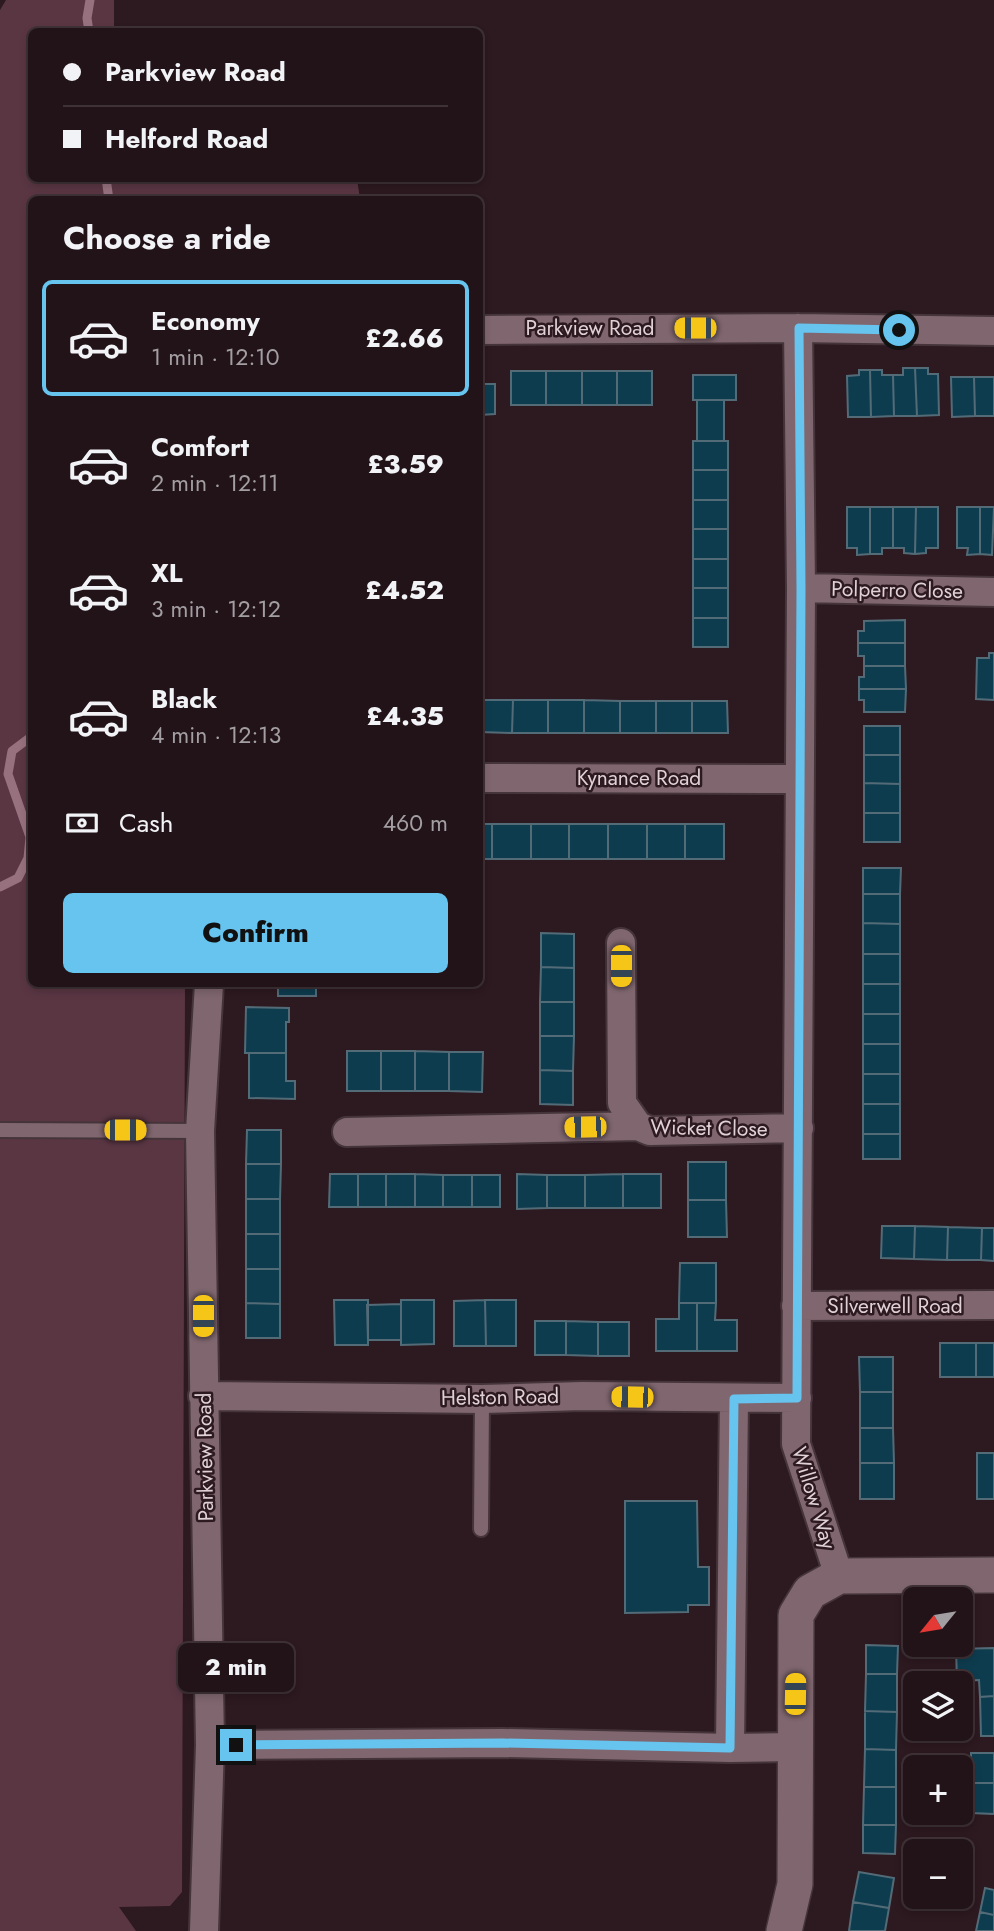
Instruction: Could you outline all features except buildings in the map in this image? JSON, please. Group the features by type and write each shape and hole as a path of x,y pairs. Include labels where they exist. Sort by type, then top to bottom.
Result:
{"street":[{"name":"Parkview Road","path":"483,330 799,328 994,331"},
{"name":"Willow Way","path":"784,1931 795,1884 796,1615 810,1592 839,1576 796,1444 801,588 799,328"},
{"name":"Polperro Close","path":"801,588 994,592"},
{"name":"Kynance Road","path":"483,778 798,779"},
{"name":"Wicket Close","path":"621,943 622,1103 638,1126 650,1131 799,1128"},
{"name":"Parkview Road","path":"204,1931 210,1745 200,1131 209,987"},
{"path":"347,1132 638,1126"},
{"name":"Silverwell Road","path":"796,1306 994,1305"},
{"name":"Helston Road","path":"204,1396 797,1398"},
{"path":"730,1748 734,1399"},
{"path":"839,1576 994,1575"},
{"path":"210,1745 503,1743 795,1747"}],"lane":[{"path":"0,1130 200,1131"},
{"path":"481,1529 482,1399"}],"shaded area":[{"path":"6,0 114,0 114,28 28,28 28,182 357,182 360,196 28,196 28,987 185,987 182,1892 170,1906 119,1907 136,1931 0,1931 0,10"}],"waterway":[{"path":"88,28 90,0"},
{"path":"107,182 108,196"},
{"path":"28,739 12,751 8,774 28,831"},
{"path":"0,887 18,878 28,858"}],"route":[{"path":"236,1745 503,1743 730,1748 734,1399 797,1398 801,588 799,328 899,330"}]}
